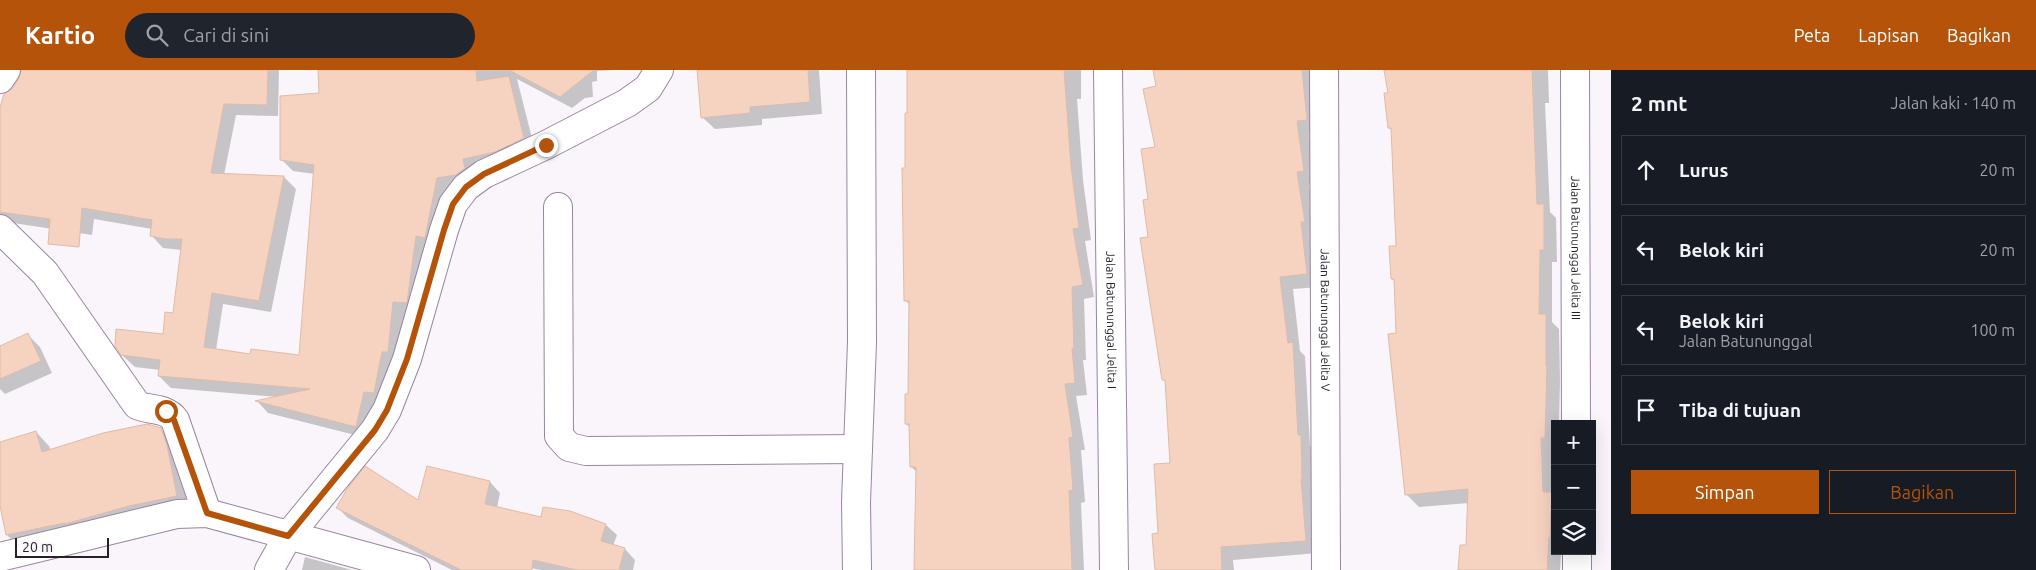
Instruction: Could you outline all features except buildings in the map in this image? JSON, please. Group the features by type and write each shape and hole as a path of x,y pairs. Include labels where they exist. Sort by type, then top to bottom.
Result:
{"street":[{"path":"0,79 6,70"},
{"path":"269,570 288,536 375,430 387,410 407,359 453,204 466,187 484,174 546,145 627,103 648,88 659,70"},
{"path":"857,570 858,449 862,342 861,70"},
{"name":"Jalan Batununggal Jelita I","path":"1108,70 1114,570"},
{"name":"Jalan Batununggal Jelita V","path":"1324,70 1326,570"},
{"name":"Jalan Batununggal Jelita III","path":"1576,70 1576,420"},
{"path":"558,207 559,436 569,447 586,451 858,449"},
{"path":"0,229 45,273 136,405 146,409 166,411 171,414 207,513"},
{"path":"0,557 177,514 207,513 416,570"},
{"path":"1577,555 1577,570"}],"route":[{"path":"166,411 171,414 174,420 207,513 288,536 375,430 387,410 407,359 453,204 466,187 484,174 546,145"}]}
